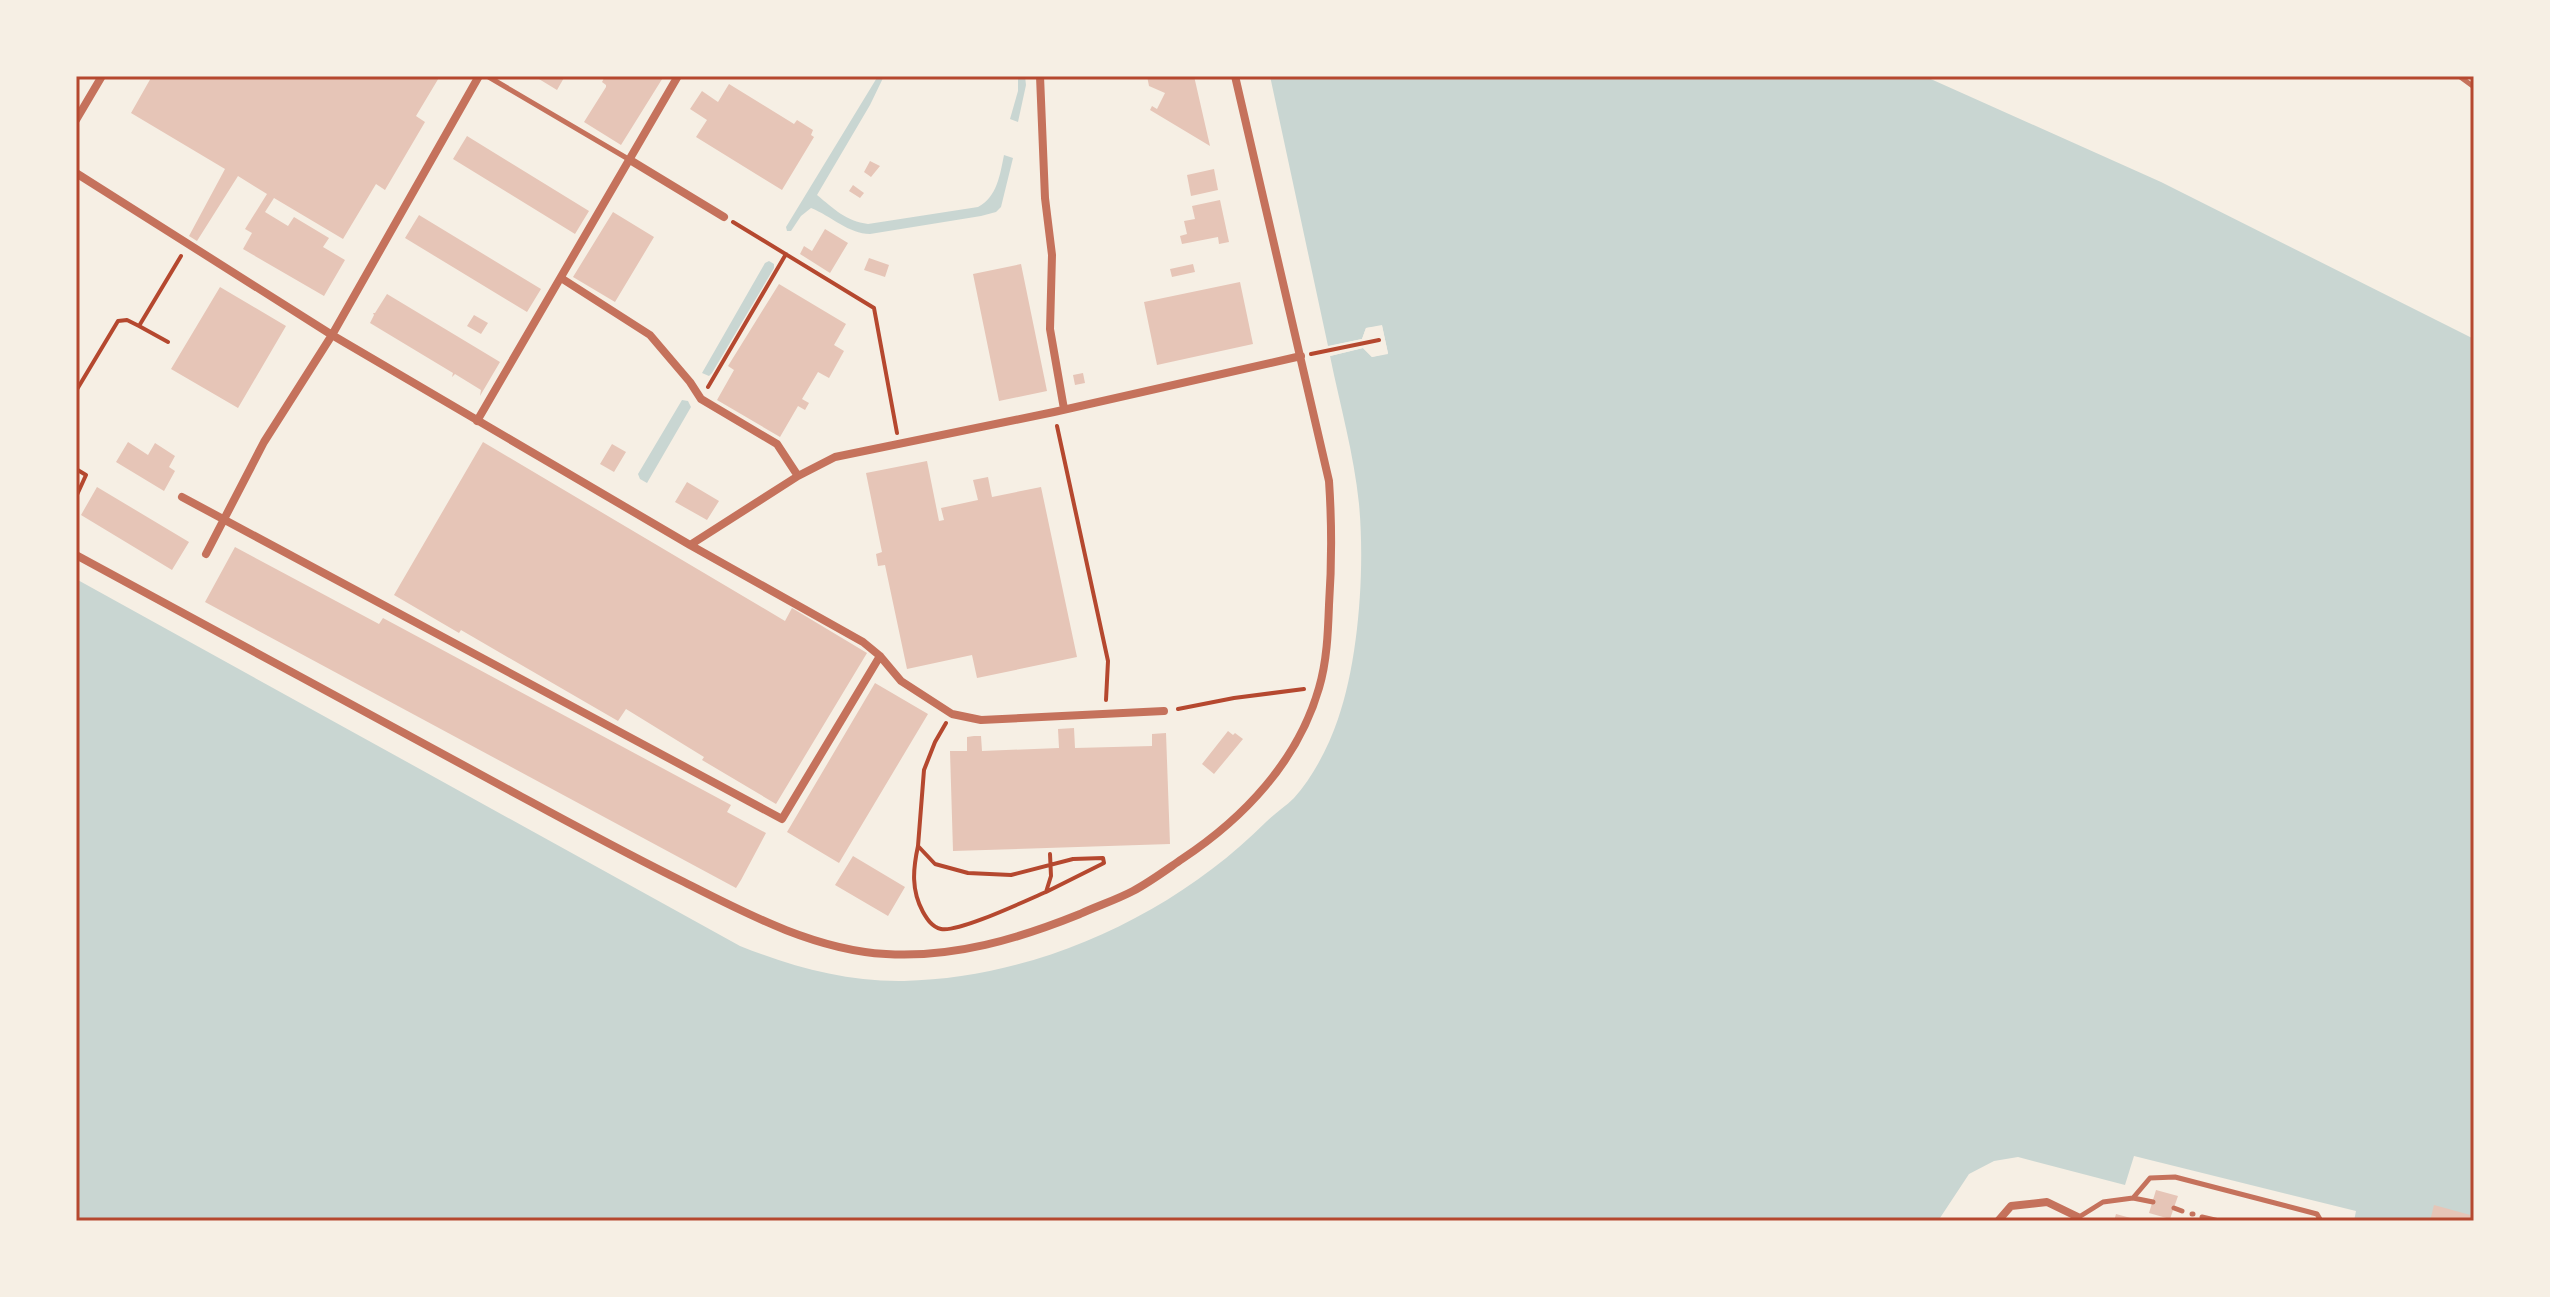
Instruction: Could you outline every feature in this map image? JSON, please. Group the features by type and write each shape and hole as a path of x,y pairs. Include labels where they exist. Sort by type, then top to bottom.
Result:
{"street":[{"path":"76,120 102,76"},
{"path":"206,554 264,442 332,335 479,76"},
{"path":"477,421 678,76"},
{"path":"1040,76 1045,198 1052,255 1050,329 1059,410"},
{"path":"76,555 649,865 786,930 853,950 911,954 976,948 1028,935 1135,890 1199,848 1236,818 1262,792 1302,732 1319,687 1327,641 1333,540 1329,481 1235,76"},
{"path":"630,160 724,217"},
{"path":"76,173 332,335 690,545 863,642 880,656 901,681 952,714 981,720 1164,711"},
{"path":"561,278 650,335 701,399 777,444 798,476"},
{"path":"690,545 798,476 835,457 1301,356"},
{"path":"182,497 782,819 880,656"},
{"path":"1998,1221 2011,1206 2047,1202 2078,1219"}],"lane":[{"path":"487,76 630,160"},
{"path":"500,83 505,76"},
{"path":"2459,76 2474,87"},
{"path":"2133,1198 2150,1178 2175,1177 2317,1214 2321,1221"},
{"path":"2078,1219 2103,1202 2133,1198 2153,1202"},
{"path":"2174,1208 2182,1211"},
{"path":"2202,1217 2219,1221"}],"path":[{"path":"724,217 874,308 899,443"},
{"path":"139,326 189,243"},
{"path":"701,399 786,254"},
{"path":"76,391 118,321 127,320 168,342"},
{"path":"1301,356 1379,340"},
{"path":"1059,410 1108,661 1105,714"},
{"path":"76,469 86,475 76,497"},
{"path":"1164,711 1319,687"},
{"path":"918,846 935,864 968,873 1011,875 1073,859 1103,858 1104,863 1046,892 960,927 941,929 929,922 915,897 913,876 924,770 935,742 952,714"},
{"path":"1046,892 1051,876 1050,854"}],"shaded area":[{"path":"878,76 884,76 870,105 817,195 847,217 868,224 978,207 994,191 1004,155 1013,158 1001,207 996,212 870,234 847,228 811,208 791,231 787,231 786,227"},
{"path":"1018,76 1025,76 1026,85 1018,122 1010,119 1018,91"},
{"path":"1270,76 1924,76 2161,182 2474,339 2474,1221 2354,1221 2356,1211 2134,1156 2125,1185 2018,1157 1994,1161 1969,1174 1938,1221 76,1221 76,579 740,946 800,967 841,976 882,981 954,977 1004,968 1052,954 1100,935 1189,886 1294,798 1320,761 1338,719 1351,669 1359,613 1361,529 1357,485 1330,356 1363,348 1372,357 1388,353 1382,326 1366,328 1362,339 1328,346"},
{"path":"769,261 774,268 712,373 709,376 702,373 765,263"},
{"path":"682,400 688,401 691,407 647,483 638,474"}],"pier":[{"path":"1382,325 1388,354 1372,357 1363,348 1326,357 1328,352 1362,344 1374,353 1384,351 1379,330 1369,331 1366,341 1326,350 1325,347 1362,339 1366,328"}],"building":[{"path":"152,76 440,76 416,116 425,122 385,190 376,184 343,239 274,198 265,212 288,226 294,217 329,238 323,247 345,260 324,296 243,249 252,233 245,229 267,194 238,176 197,241 189,236 225,169 131,113"},
{"path":"534,76 565,76 557,90"},
{"path":"605,76 664,76 621,145 584,122 606,87 602,82"},
{"path":"1147,76 1194,76 1210,146 1150,110 1152,106 1157,109 1165,93 1149,86"},
{"path":"729,84 794,124 797,120 813,130 811,135 814,137 782,190 696,137 707,120 690,109 702,91 718,102"},
{"path":"467,136 589,211 575,234 453,159"},
{"path":"870,161 880,166 871,177 864,172"},
{"path":"1214,169 1218,190 1191,196 1187,175"},
{"path":"853,185 864,193 860,198 849,191"},
{"path":"1220,200 1229,242 1219,244 1218,237 1182,244 1180,236 1187,234 1184,221 1195,219 1192,206"},
{"path":"613,212 654,237 615,302 573,277"},
{"path":"419,215 541,289 527,312 405,238"},
{"path":"825,229 848,243 830,273 800,254 804,246 812,251"},
{"path":"869,258 889,265 885,277 864,270"},
{"path":"1021,264 1047,391 999,401 973,274"},
{"path":"1193,264 1195,272 1172,277 1170,269"},
{"path":"1240,282 1253,344 1157,365 1144,302"},
{"path":"779,284 846,324 834,345 844,351 829,378 818,372 802,399 809,403 805,410 798,406 780,437 717,400 734,370 728,366"},
{"path":"220,287 286,326 238,408 171,369"},
{"path":"387,294 500,362 480,396 481,390 455,374 452,377 453,373 370,323 373,313"},
{"path":"474,315 488,323 481,334 467,326"},
{"path":"1083,373 1085,383 1075,385 1073,375"},
{"path":"128,442 148,455 155,443 175,456 169,467 175,471 164,491 116,462"},
{"path":"483,442 785,621 792,608 867,653 776,804 702,760 704,757 626,709 618,721 394,595"},
{"path":"612,444 626,452 614,472 600,464"},
{"path":"927,461 939,521 944,520 941,508 978,500 973,480 988,477 992,497 1041,487 1077,657 977,678 972,655 907,669 885,565 878,566 876,554 882,552 866,473"},
{"path":"687,482 719,501 707,520 675,502"},
{"path":"97,487 189,542 172,570 81,515"},
{"path":"235,547 379,624 383,618 731,805 727,812 766,833 736,888 205,602"},
{"path":"875,683 928,714 839,863 787,832"},
{"path":"1074,728 1075,748 1152,746 1152,734 1166,733 1170,844 953,851 950,751 967,751 967,737 974,736 981,736 982,751 1059,748 1058,729"},
{"path":"1228,731 1243,739 1214,774 1202,764"},
{"path":"853,856 905,887 888,916 835,885"},
{"path":"2156,1190 2178,1196 2170,1219 2149,1213"},
{"path":"2434,1205 2474,1216 2474,1221 2430,1221"},
{"path":"2116,1214 2138,1220 2138,1221 2114,1221"}]}
